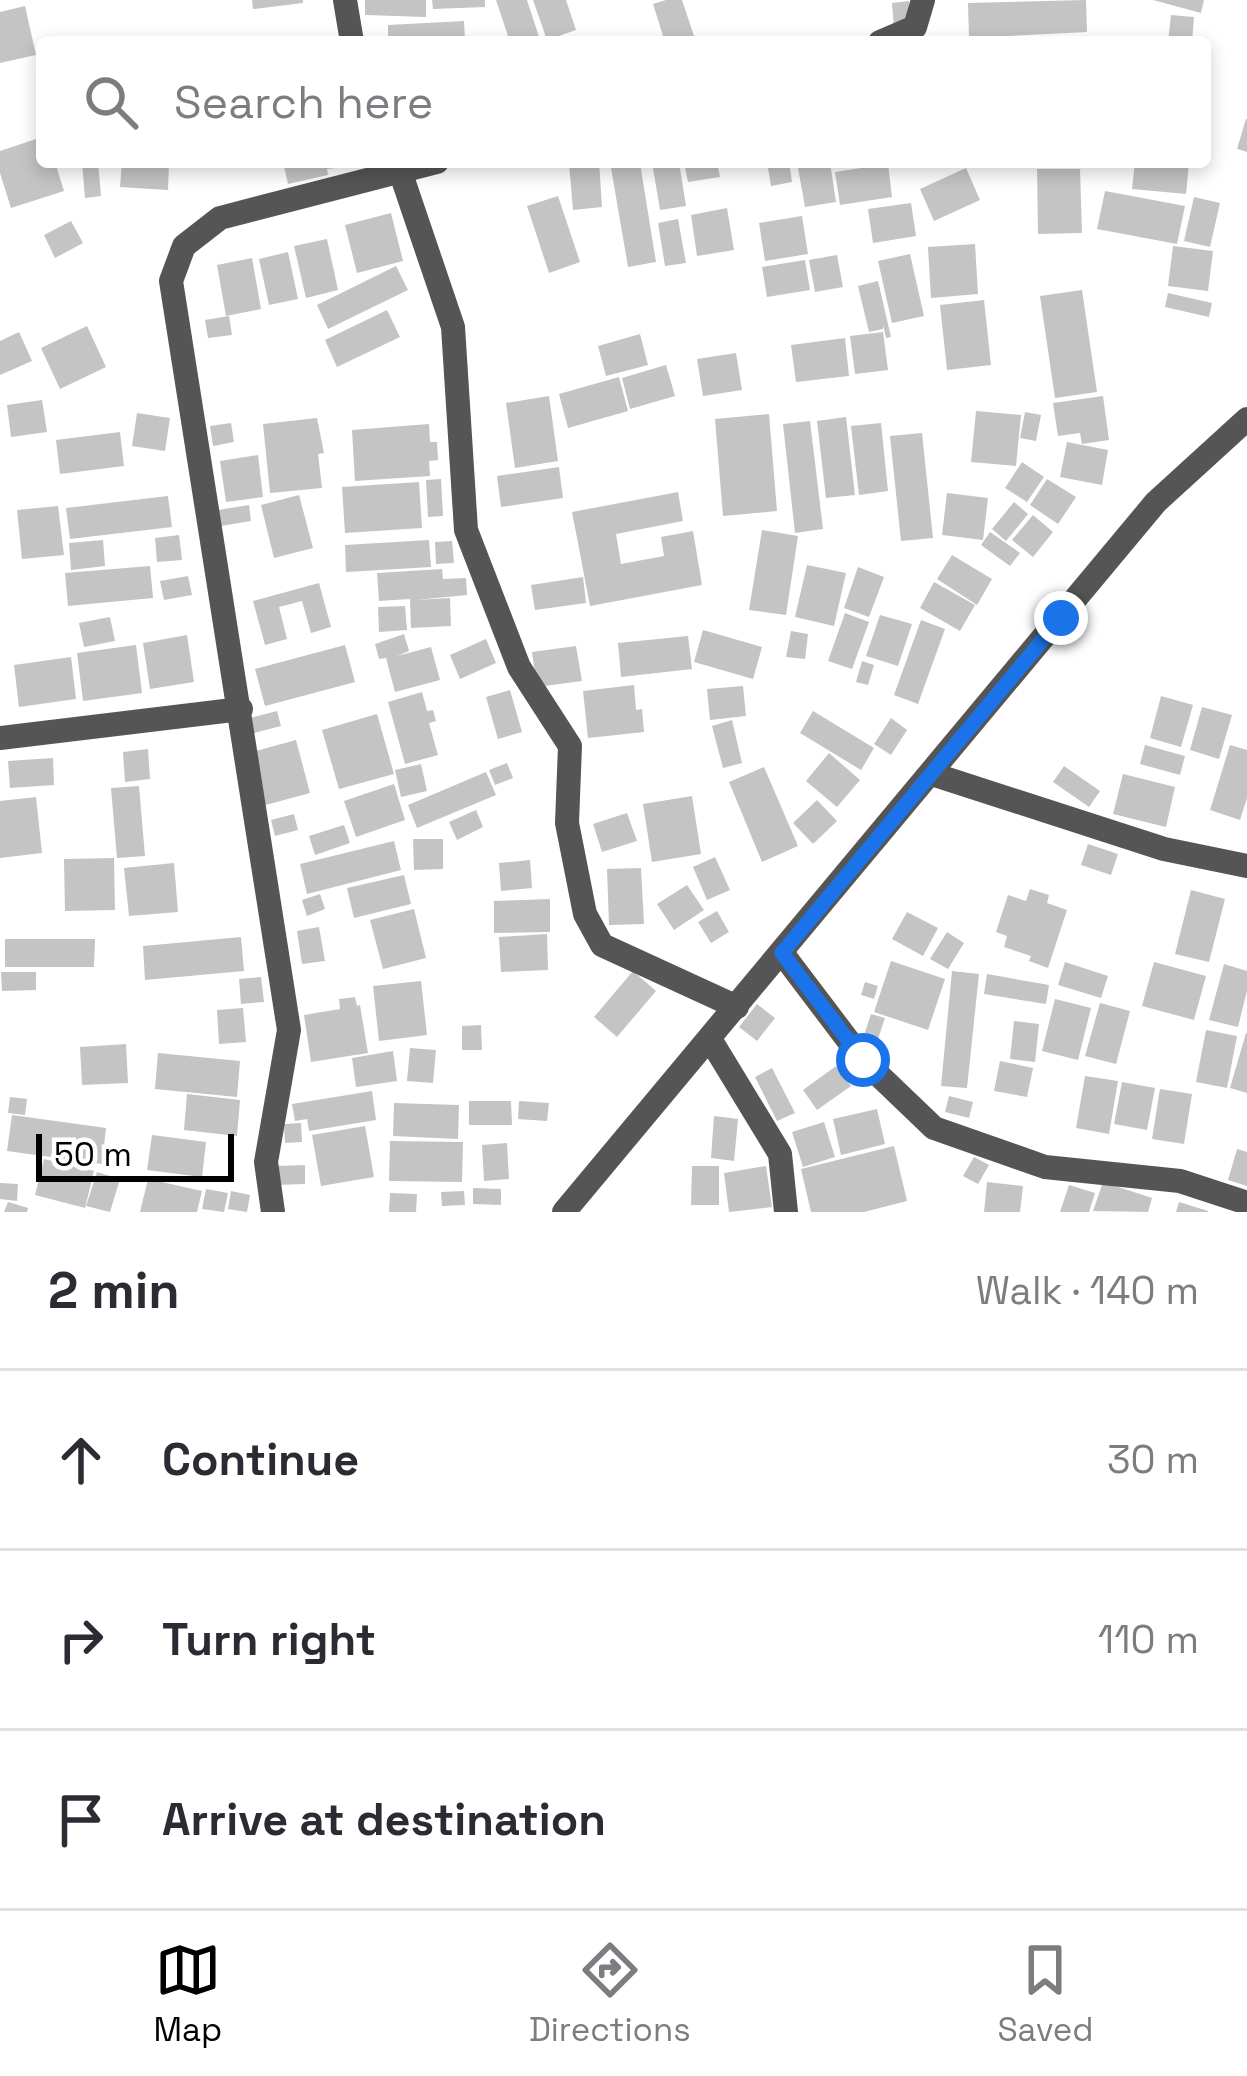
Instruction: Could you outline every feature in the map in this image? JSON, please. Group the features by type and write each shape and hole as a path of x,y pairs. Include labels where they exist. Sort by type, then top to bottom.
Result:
{"street":[{"path":"345,0 351,36"},
{"path":"894,36 915,27 923,0"},
{"path":"273,1212 266,1162 289,1030 171,281 184,246 220,218 395,168"},
{"path":"399,168 453,327 466,530 519,667 569,746 567,823 585,914 602,945 737,1007"},
{"path":"564,1212 1156,502 1247,418"},
{"path":"0,739 241,710"},
{"path":"932,774 1165,849 1247,866"},
{"path":"782,953 863,1060 934,1128 1045,1167 1180,1181 1247,1203"},
{"path":"710,1040 780,1154 786,1212"}],"building":[{"path":"252,0 303,0 303,3 253,9"},
{"path":"365,0 426,0 426,17 365,15"},
{"path":"432,0 485,0 485,7 433,9"},
{"path":"496,0 527,0 539,36 508,36"},
{"path":"533,0 566,0 576,30 546,36"},
{"path":"682,0 694,36 663,36 653,4"},
{"path":"1086,0 1087,32 969,36 968,3"},
{"path":"1153,0 1204,0 1201,13"},
{"path":"909,1 911,28 894,29 892,3"},
{"path":"25,6 36,55 0,63 0,12"},
{"path":"1171,15 1194,17 1192,36 1169,36"},
{"path":"464,21 465,36 388,36 388,25"},
{"path":"1247,119 1247,152 1237,149"},
{"path":"36,139 36,168 57,168 64,191 11,208 0,173 0,151"},
{"path":"82,168 99,168 101,196 85,198"},
{"path":"122,168 169,168 168,190 120,187"},
{"path":"284,168 335,168 327,169 328,175 288,184"},
{"path":"569,168 599,168 602,207 573,210"},
{"path":"611,168 641,168 656,262 628,267"},
{"path":"653,168 680,168 686,206 660,210"},
{"path":"685,168 718,168 720,177 688,182"},
{"path":"768,168 790,168 792,182 771,186"},
{"path":"798,168 831,168 836,202 805,207"},
{"path":"888,168 892,197 840,205 835,172"},
{"path":"966,168 980,200 934,221 920,189"},
{"path":"1134,168 1188,168 1186,194 1132,189"},
{"path":"1037,169 1080,169 1082,233 1038,234"},
{"path":"1105,191 1185,206 1177,244 1097,229"},
{"path":"558,196 580,262 549,273 527,206"},
{"path":"1194,197 1220,203 1210,247 1184,241"},
{"path":"911,203 916,236 873,243 868,209"},
{"path":"727,208 734,250 697,256 691,215"},
{"path":"391,213 403,261 357,273 345,225"},
{"path":"802,216 808,254 765,261 759,223"},
{"path":"678,219 686,263 665,266 658,223"},
{"path":"71,221 83,243 55,258 44,235"},
{"path":"327,239 338,290 306,298 294,246"},
{"path":"975,244 978,294 931,298 928,247"},
{"path":"1173,246 1213,251 1208,291 1168,286"},
{"path":"288,252 298,299 269,305 259,259"},
{"path":"910,254 924,316 892,323 878,261"},
{"path":"837,255 843,287 815,292 809,260"},
{"path":"252,258 261,309 226,316 217,265"},
{"path":"805,260 810,290 767,297 762,267"},
{"path":"396,266 408,290 328,329 317,305"},
{"path":"878,281 891,337 886,338 883,325 869,332 858,286"},
{"path":"1082,290 1097,392 1055,398 1040,296"},
{"path":"1168,293 1212,303 1209,317 1165,307"},
{"path":"984,300 991,365 947,370 940,305"},
{"path":"387,310 400,337 337,367 325,340"},
{"path":"229,316 232,335 208,338 205,320"},
{"path":"87,326 106,367 60,389 41,348"},
{"path":"19,332 32,361 0,375 0,341"},
{"path":"883,332 888,370 855,374 850,336"},
{"path":"640,334 648,365 606,376 598,346"},
{"path":"845,338 849,376 796,382 791,345"},
{"path":"736,353 742,390 703,396 697,359"},
{"path":"666,365 675,396 630,409 622,378"},
{"path":"619,377 628,411 568,428 559,394"},
{"path":"549,396 558,461 515,468 506,403"},
{"path":"1103,396 1109,440 1082,444 1080,433 1058,436 1053,403"},
{"path":"42,400 47,432 11,437 7,405"},
{"path":"976,411 1021,415 1016,466 971,462"},
{"path":"1025,412 1041,415 1036,441 1020,438"},
{"path":"137,413 170,418 165,451 132,446"},
{"path":"769,414 777,511 723,516 715,419"},
{"path":"846,417 855,495 826,498 817,421"},
{"path":"317,418 324,453 318,454 322,488 270,493 263,424"},
{"path":"810,421 823,529 795,533 783,424"},
{"path":"231,423 234,442 213,446 210,426"},
{"path":"881,423 888,491 859,495 851,426"},
{"path":"429,424 438,460 429,461 430,476 355,481 352,430"},
{"path":"120,432 124,466 60,474 56,440"},
{"path":"922,433 933,538 901,541 890,436"},
{"path":"1067,442 1108,450 1102,485 1060,477"},
{"path":"258,455 263,497 226,502 220,461"},
{"path":"1022,462 1044,477 1027,502 1005,488"},
{"path":"559,467 563,498 501,507 497,476"},
{"path":"441,479 443,516 428,517 426,480"},
{"path":"1047,479 1076,497 1058,524 1030,505"},
{"path":"419,482 422,528 345,533 342,487"},
{"path":"678,492 683,521 616,534 621,564 664,556 661,537 693,531 702,585 590,606 572,512"},
{"path":"947,493 988,498 983,540 942,535"},
{"path":"299,495 313,548 274,558 261,505"},
{"path":"168,496 172,527 70,539 66,508"},
{"path":"1014,502 1028,514 1006,541 992,529"},
{"path":"249,505 251,521 221,526 218,510"},
{"path":"58,506 64,555 22,559 17,510"},
{"path":"1033,515 1053,532 1033,557 1012,540"},
{"path":"762,530 798,536 786,615 749,610"},
{"path":"990,532 1020,553 1010,566 981,545"},
{"path":"179,535 182,560 157,562 155,538"},
{"path":"103,540 105,566 71,570 69,543"},
{"path":"429,540 431,567 346,572 345,545"},
{"path":"452,541 454,563 436,564 435,542"},
{"path":"952,555 992,579 977,605 937,579"},
{"path":"807,565 846,573 834,626 795,617"},
{"path":"150,566 153,598 68,606 65,573"},
{"path":"858,567 884,577 869,617 844,608"},
{"path":"442,569 443,579 466,578 467,595 415,600 450,598 451,626 411,628 410,599 379,601 377,573"},
{"path":"188,576 192,595 164,600 160,581"},
{"path":"583,577 586,603 535,610 531,585"},
{"path":"934,582 975,605 960,631 920,608"},
{"path":"319,583 331,627 311,633 302,601 279,607 287,639 265,645 253,601"},
{"path":"405,606 407,630 379,632 378,607"},
{"path":"845,613 869,622 852,669 828,661"},
{"path":"880,615 912,624 898,666 866,656"},
{"path":"110,617 115,641 84,647 79,623"},
{"path":"921,620 945,629 918,704 894,695"},
{"path":"703,630 762,647 753,679 694,662"},
{"path":"791,631 808,634 805,659 786,657"},
{"path":"404,634 409,651 397,656 431,647 440,680 395,692 386,658 379,659 375,644"},
{"path":"187,635 194,682 150,689 143,643"},
{"path":"688,636 692,669 621,677 618,643"},
{"path":"486,639 496,663 460,679 450,655"},
{"path":"136,645 142,693 83,701 77,653"},
{"path":"345,645 355,682 265,706 255,669"},
{"path":"576,646 582,681 537,687 532,652"},
{"path":"71,657 76,699 19,707 14,665"},
{"path":"862,661 874,665 868,685 856,682"},
{"path":"634,685 644,732 588,738 583,691"},
{"path":"743,686 746,716 710,720 707,689"},
{"path":"510,690 522,732 498,739 486,697"},
{"path":"422,692 427,711 433,710 436,721 429,723 438,755 405,764 388,702"},
{"path":"1161,696 1193,705 1181,747 1150,738"},
{"path":"1202,707 1232,715 1219,759 1190,750"},
{"path":"277,711 281,726 254,733 250,718"},
{"path":"813,711 874,748 861,770 800,733"},
{"path":"377,714 394,774 339,789 322,730"},
{"path":"891,718 907,730 891,755 874,744"},
{"path":"732,720 742,763 723,768 712,726"},
{"path":"296,740 310,793 262,806 248,753"},
{"path":"1145,745 1185,756 1180,775 1140,764"},
{"path":"1230,745 1247,750 1247,798 1240,820 1210,810"},
{"path":"148,749 150,779 125,782 123,752"},
{"path":"829,753 860,780 837,807 806,781"},
{"path":"53,758 54,785 10,788 8,761"},
{"path":"507,763 513,778 495,785 489,770"},
{"path":"421,764 427,791 401,797 395,770"},
{"path":"1064,766 1100,791 1089,807 1053,782"},
{"path":"764,767 798,846 762,862 729,782"},
{"path":"486,772 496,795 417,828 408,805"},
{"path":"1123,774 1175,787 1166,827 1113,814"},
{"path":"394,784 405,820 356,837 344,801"},
{"path":"139,786 145,856 117,858 111,788"},
{"path":"692,796 701,854 652,862 643,804"},
{"path":"36,797 42,853 0,858 0,801"},
{"path":"817,800 837,821 813,844 793,823"},
{"path":"476,810 483,827 457,840 449,822"},
{"path":"627,813 637,841 602,852 593,824"},
{"path":"294,814 298,830 275,836 271,820"},
{"path":"344,825 350,843 315,855 309,836"},
{"path":"413,839 443,839 443,869 414,870"},
{"path":"394,841 401,870 307,894 300,864"},
{"path":"1088,844 1118,854 1111,875 1081,865"},
{"path":"715,857 730,890 707,900 693,867"},
{"path":"114,858 115,910 65,911 64,859"},
{"path":"530,860 532,888 501,891 499,863"},
{"path":"174,863 178,912 129,916 124,868"},
{"path":"641,868 644,924 609,925 607,869"},
{"path":"404,875 411,904 354,918 347,888"},
{"path":"687,885 704,910 674,930 657,904"},
{"path":"1030,889 1049,895 1047,903 1067,910 1048,968 1004,947 1007,936 996,932 1008,895 1026,901"},
{"path":"1191,890 1225,899 1209,962 1175,954"},
{"path":"320,894 325,909 307,916 302,900"},
{"path":"550,899 550,932 494,933 494,901"},
{"path":"414,909 426,958 383,969 370,920"},
{"path":"717,911 729,932 711,943 698,922"},
{"path":"907,912 938,928 923,956 892,939"},
{"path":"319,927 325,961 302,964 297,931"},
{"path":"947,932 964,943 948,969 930,959"},
{"path":"547,934 548,970 501,972 499,937"},
{"path":"241,937 244,971 145,980 143,946"},
{"path":"5,939 95,939 94,967 5,967"},
{"path":"891,961 945,979 928,1030 874,1012"},
{"path":"1065,962 1108,976 1101,998 1058,985"},
{"path":"1154,962 1206,976 1194,1020 1142,1006"},
{"path":"1224,964 1247,971 1238,1027 1209,1020"},
{"path":"633,971 656,991 617,1037 594,1017"},
{"path":"952,971 979,974 967,1088 941,1086"},
{"path":"1,972 36,972 36,990 2,991"},
{"path":"987,974 1049,985 1046,1004 984,994"},
{"path":"261,977 264,1002 241,1004 239,979"},
{"path":"421,981 427,1035 379,1041 373,986"},
{"path":"865,982 878,986 874,999 861,995"},
{"path":"355,997 368,1053 311,1062 304,1015 340,1009 339,999"},
{"path":"1055,999 1091,1008 1078,1060 1042,1051"},
{"path":"1100,1003 1130,1011 1116,1064 1085,1056"},
{"path":"757,1004 775,1018 757,1041 739,1027"},
{"path":"243,1008 246,1042 219,1044 217,1010"},
{"path":"871,1014 885,1018 877,1042 863,1038"},
{"path":"1014,1021 1039,1024 1035,1062 1010,1059"},
{"path":"481,1025 482,1050 462,1050 462,1026"},
{"path":"1206,1030 1237,1036 1227,1088 1196,1082"},
{"path":"1247,1033 1247,1093 1230,1088"},
{"path":"126,1044 128,1083 82,1085 80,1047"},
{"path":"410,1048 436,1050 433,1083 407,1081"},
{"path":"393,1051 397,1081 356,1087 352,1058"},
{"path":"158,1053 240,1061 237,1097 155,1089"},
{"path":"1000,1061 1033,1068 1027,1097 994,1091"},
{"path":"836,1066 851,1086 817,1110 803,1090"},
{"path":"772,1068 795,1113 777,1121 755,1077"},
{"path":"1085,1076 1118,1081 1109,1134 1076,1128"},
{"path":"1122,1082 1155,1088 1147,1130 1114,1124"},
{"path":"1160,1089 1192,1094 1184,1144 1152,1139"},
{"path":"372,1091 376,1120 309,1131 307,1119 295,1121 292,1104"},
{"path":"187,1094 240,1100 237,1136 184,1130"},
{"path":"949,1096 973,1102 969,1118 945,1112"},
{"path":"10,1097 27,1099 25,1115 8,1113"},
{"path":"469,1101 511,1101 512,1125 469,1125"},
{"path":"519,1101 549,1103 547,1121 518,1119"},
{"path":"394,1103 459,1105 458,1139 393,1136"},
{"path":"877,1109 885,1144 841,1155 833,1119"},
{"path":"12,1115 106,1128 102,1164 7,1151"},
{"path":"714,1116 738,1119 734,1161 711,1158"},
{"path":"824,1122 835,1157 803,1167 792,1132"},
{"path":"301,1123 302,1142 285,1143 284,1124"},
{"path":"365,1126 374,1177 321,1186 312,1135"},
{"path":"152,1135 206,1142 202,1177 147,1170"},
{"path":"390,1141 463,1142 462,1182 389,1181"},
{"path":"507,1143 509,1179 484,1181 482,1145"},
{"path":"894,1146 907,1201 864,1212 811,1212 801,1169"},
{"path":"1237,1149 1247,1152 1247,1186 1228,1180"},
{"path":"974,1157 989,1165 978,1184 963,1176"},
{"path":"44,1159 94,1171 85,1208 35,1195"},
{"path":"305,1165 305,1184 276,1185 276,1166"},
{"path":"692,1166 719,1166 719,1205 691,1205"},
{"path":"766,1166 772,1207 729,1212 724,1173"},
{"path":"97,1172 120,1179 110,1212 86,1206"},
{"path":"148,1179 202,1191 197,1212 140,1212"},
{"path":"987,1182 1023,1186 1020,1212 984,1212"},
{"path":"1103,1182 1152,1198 1148,1212 1093,1211"},
{"path":"0,1183 18,1184 17,1201 0,1199"},
{"path":"1069,1185 1095,1193 1089,1212 1060,1212"},
{"path":"473,1188 501,1189 501,1205 473,1204"},
{"path":"206,1189 228,1193 224,1212 202,1209"},
{"path":"231,1191 250,1195 247,1212 228,1209"},
{"path":"464,1191 465,1205 442,1206 441,1192"},
{"path":"390,1193 417,1194 416,1212 389,1212"},
{"path":"8,1202 28,1208 27,1212 4,1212"},
{"path":"1179,1202 1208,1211 1208,1212 1176,1212"}],"route":[{"path":"863,1060 782,953 1061,618"}]}
